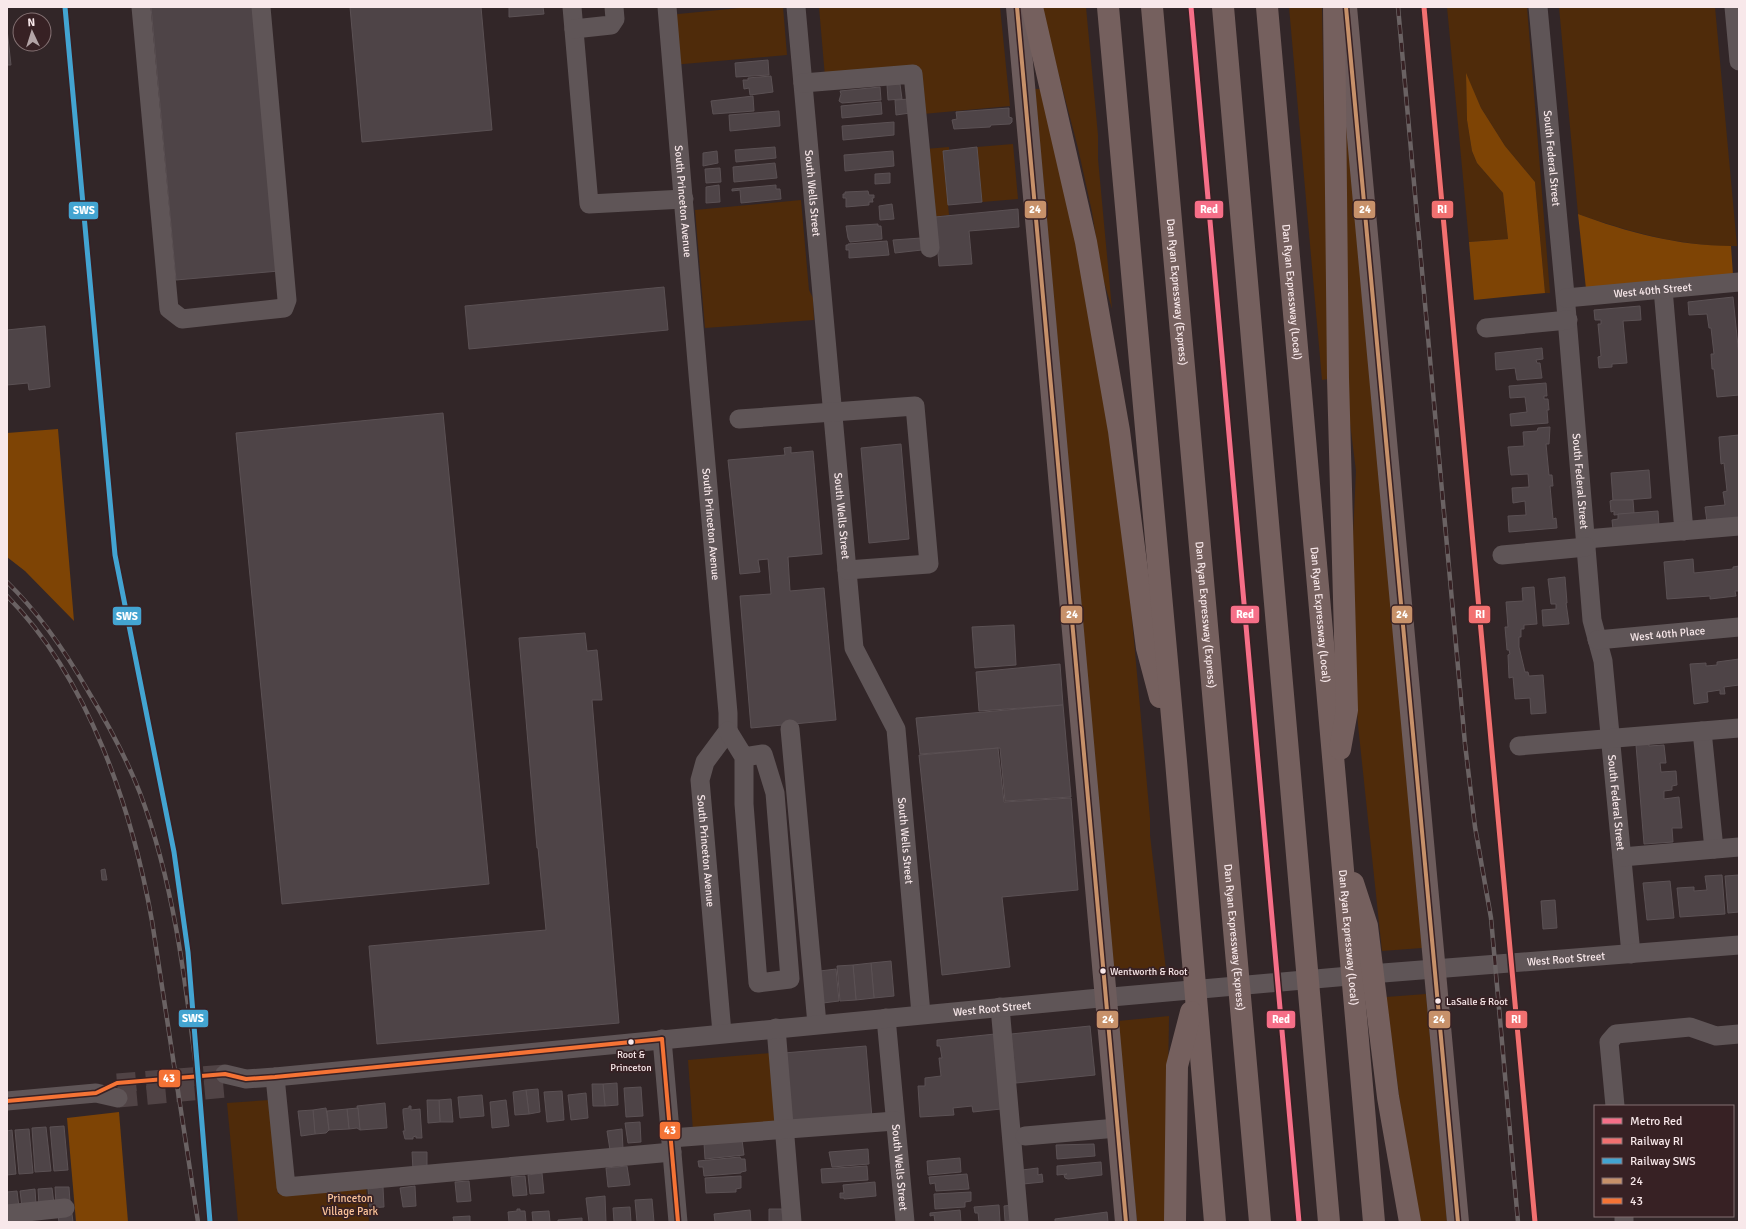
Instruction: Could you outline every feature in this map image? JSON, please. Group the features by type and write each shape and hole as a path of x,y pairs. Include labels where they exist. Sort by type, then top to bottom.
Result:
{"highway":[{"path":"1032,7 1086,242 1119,431 1147,648 1176,761"},
{"path":"1108,7 1176,761 1215,1222"},
{"name":"Dan Ryan Expressway (Express)","path":"1152,7 1260,1222"},
{"path":"1223,7 1330,1222"},
{"name":"Dan Ryan Expressway (Local)","path":"1267,7 1374,1222"},
{"path":"1334,7 1338,378 1347,710 1335,778"},
{"path":"1341,847 1367,926 1388,1097 1410,1222"},
{"path":"1175,1222 1177,1066 1195,997"}],"main road":[{"path":"1017,7 1126,1222"},
{"path":"1346,7 1458,1222"}],"street":[{"path":"141,7 169,309 182,319 284,308 287,300 261,7"},
{"path":"572,7 589,204 684,198"},
{"path":"574,29 611,25 615,19 614,7"},
{"name":"South Princeton Avenue","path":"668,7 698,374 728,705 728,731 705,762 700,780 722,1033"},
{"name":"South Wells Street","path":"796,7 854,648 896,729 921,1014"},
{"name":"South Federal Street","path":"1538,7 1568,320 1592,620 1603,661 1631,954"},
{"path":"1734,7 1739,62"},
{"path":"803,83 913,74 930,248"},
{"name":"West 40th Street","path":"1566,298 1739,282"},
{"path":"1663,289 1684,532"},
{"path":"1486,328 1568,320"},
{"path":"739,419 914,406 929,564 847,570"},
{"path":"1502,554 1739,526"},
{"name":"West 40th Place","path":"1597,640 1739,628"},
{"path":"1520,746 1739,728"},
{"path":"790,729 817,1024"},
{"path":"728,731 744,757 744,804 758,983 790,979 775,793 763,754 744,757"},
{"path":"1702,731 1714,849"},
{"path":"1622,858 1739,847"},
{"name":"West Root Street","path":"225,1081 1105,997 1739,945"},
{"path":"1000,1007 1019,1222"},
{"name":"South Wells Street","path":"886,1018 905,1222"},
{"path":"1615,1105 1609,1042 1616,1034 1690,1027 1716,1036 1739,1034"},
{"path":"776,1028 792,1222"},
{"path":"662,1039 678,1222"},
{"path":"275,1077 286,1187 671,1145 784,1130 896,1121"},
{"path":"7,1101 117,1091"},
{"path":"1025,1136 1117,1128"},
{"path":"7,1214 65,1208"}],"green space":[{"path":"750,7 783,7 787,55 672,65 668,15"},
{"path":"819,7 1000,7 1010,106 923,114 919,68 825,77"},
{"path":"1041,7 1086,7 1112,309 1102,275 1092,212 1078,148"},
{"path":"1289,7 1322,7 1329,379 1322,380"},
{"path":"1447,7 1527,7 1550,293 1545,293 1535,182 1505,146 1481,108 1466,74 1467,120 1472,151 1477,163 1503,193 1508,239 1469,242"},
{"path":"1559,7 1715,7 1737,246 1696,244 1656,237 1617,227 1578,214"},
{"path":"1035,89 1041,89 1078,254 1098,363 1125,541 1150,818 1150,835 1166,970 1119,974 1113,968"},
{"path":"1346,96 1422,948 1382,951 1358,725 1353,644 1353,535 1356,471 1347,399"},
{"path":"1013,144 1018,199 982,202 977,147"},
{"path":"949,147 949,150 943,151 949,215 931,217 925,149"},
{"path":"801,200 809,290 813,298 814,320 705,328 695,210"},
{"path":"1426,994 1447,1222 1420,1222 1405,1140 1386,997"},
{"path":"1169,1016 1166,1222 1137,1222 1118,1021"},
{"path":"771,1053 778,1124 693,1131 688,1060"},
{"name":"Princeton Village Park","path":"270,1100 278,1194 366,1186 369,1222 238,1222 227,1103"}],"shaded area":[{"path":"1466,73 1481,108 1505,146 1535,182 1545,293 1474,300 1469,242 1508,239 1503,193 1477,163 1472,151 1467,120"},
{"path":"1578,214 1615,227 1672,241 1692,244 1731,246 1733,275 1586,289"},
{"path":"58,429 74,621 25,571 7,557 7,433"},
{"path":"119,1112 128,1222 76,1222 67,1118"}],"building":[{"path":"151,7 255,7 279,271 176,280"},
{"path":"350,7 481,7 492,130 362,142"},
{"path":"509,7 543,7 544,14 509,17"},
{"path":"7,29 11,65 7,65"},
{"path":"768,60 769,75 736,77 735,63"},
{"path":"771,76 773,92 750,95 749,88 744,89 743,80 748,80 748,78"},
{"path":"900,84 902,99 888,100 887,85"},
{"path":"880,87 881,100 842,103 839,101 841,94 840,91"},
{"path":"753,96 754,111 713,114 711,101"},
{"path":"909,99 910,113 896,115 895,100"},
{"path":"881,102 882,114 842,118 841,106"},
{"path":"1009,108 1009,117 1012,118 1012,122 1010,124 991,125 990,127 954,129 952,120 957,119 956,112"},
{"path":"779,111 780,126 730,131 729,115"},
{"path":"894,122 894,135 843,140 842,126"},
{"path":"775,147 776,158 736,162 735,150"},
{"path":"977,147 982,202 948,205 943,151"},
{"path":"717,151 718,163 703,166 703,153"},
{"path":"893,151 894,166 845,171 844,155"},
{"path":"775,163 777,178 734,182 733,167"},
{"path":"720,168 721,182 706,183 705,169"},
{"path":"890,173 890,183 875,184 875,174"},
{"path":"719,185 720,202 706,203 706,187"},
{"path":"776,185 776,189 780,189 781,199 741,203 740,190 732,191 732,189"},
{"path":"868,191 869,195 874,195 874,198 872,198 873,202 869,202 869,205 846,207 846,198 843,198 843,194 845,194 845,192"},
{"path":"892,204 894,219 880,220 879,206"},
{"path":"1018,209 1019,227 969,231 972,264 939,266 935,217"},
{"path":"878,224 878,226 881,226 882,239 850,242 846,226"},
{"path":"921,238 922,250 895,253 893,240"},
{"path":"887,241 889,255 849,258 849,250 846,250 846,245 848,244"},
{"path":"664,287 668,330 469,349 465,306"},
{"path":"1733,297 1739,356 1739,395 1717,397 1714,369 1712,369 1711,354 1714,354 1711,328 1709,328 1707,314 1689,315 1688,302"},
{"path":"1640,306 1641,320 1623,321 1627,363 1612,364 1612,367 1599,368 1598,357 1601,356 1598,324 1601,324 1601,320 1595,320 1594,310"},
{"path":"45,326 50,387 29,390 28,383 7,385 7,330"},
{"path":"1542,348 1543,359 1536,360 1537,363 1540,363 1542,378 1517,380 1515,368 1496,370 1495,353"},
{"path":"1546,383 1547,396 1544,396 1544,399 1548,399 1548,423 1511,426 1510,414 1527,412 1525,397 1510,398 1509,386"},
{"path":"443,413 489,884 282,904 236,433"},
{"path":"1550,427 1549,444 1546,444 1549,475 1552,475 1553,486 1550,486 1553,519 1556,518 1557,528 1509,532 1508,516 1526,515 1525,501 1513,503 1512,488 1529,487 1528,474 1511,475 1508,447 1524,446 1523,432 1537,431 1538,428"},
{"path":"1739,435 1739,518 1707,522 1705,507 1725,505 1723,492 1727,491 1724,463 1721,464 1719,437"},
{"path":"901,444 909,539 869,543 861,448"},
{"path":"791,447 791,453 813,451 822,554 788,557 790,591 824,588 836,720 751,728 740,596 771,594 768,559 758,560 760,572 740,574 728,460 785,455 784,448"},
{"path":"1649,470 1651,498 1613,501 1611,473"},
{"path":"1633,500 1634,513 1614,515 1614,511 1611,512 1610,501"},
{"path":"1658,511 1659,526 1613,530 1612,520 1618,519 1618,514"},
{"path":"1693,559 1694,573 1733,569 1733,567 1739,566 1739,591 1735,591 1736,596 1710,599 1710,596 1667,599 1664,562"},
{"path":"1565,577 1566,603 1569,624 1543,626 1542,610 1556,609 1556,604 1551,604 1548,579"},
{"path":"1534,587 1537,624 1524,625 1524,629 1521,629 1521,637 1519,637 1519,647 1525,672 1528,672 1529,676 1543,675 1546,713 1531,714 1530,698 1515,699 1513,677 1509,678 1508,655 1510,654 1509,650 1507,650 1505,627 1508,627 1506,602 1523,601 1522,588"},
{"path":"1014,625 1016,665 975,668 972,627"},
{"path":"585,633 587,651 597,650 602,700 592,700 619,1023 377,1044 369,946 546,930 537,848 519,638"},
{"path":"1739,659 1739,685 1724,687 1725,694 1720,694 1720,690 1707,692 1708,702 1694,704 1690,664 1706,663 1706,666 1717,665 1717,662"},
{"path":"1060,664 1063,705 979,711 976,672"},
{"path":"1063,705 1071,797 1005,801 1000,748 920,754 916,718"},
{"path":"1649,744 1649,746 1664,745 1666,763 1660,763 1661,772 1676,771 1677,785 1672,786 1672,790 1664,791 1664,799 1679,797 1682,828 1672,828 1673,842 1644,844 1636,745"},
{"path":"998,748 1004,802 1071,798 1078,890 1002,897 1010,967 942,975 919,755"},
{"path":"105,869 107,880 102,880 101,870"},
{"path":"1722,875 1725,914 1680,917 1677,888 1694,887 1694,891 1707,890 1705,876"},
{"path":"1739,875 1739,912 1728,913 1725,876"},
{"path":"1670,881 1674,918 1647,920 1643,883"},
{"path":"1555,900 1557,928 1543,929 1541,901"},
{"path":"891,961 894,996 874,998 871,963"},
{"path":"871,963 874,998 856,1000 853,965"},
{"path":"853,965 856,1000 840,1001 837,966"},
{"path":"836,969 839,1001 823,1003 820,971"},
{"path":"1090,1026 1095,1075 1016,1083 1011,1034"},
{"path":"995,1034 1001,1109 973,1112 972,1106 953,1108 954,1115 920,1117 918,1086 925,1086 925,1078 941,1076 939,1058 942,1058 940,1046 937,1046 937,1040"},
{"path":"866,1046 872,1118 790,1125 784,1053"},
{"path":"617,1083 618,1105 605,1106 603,1084"},
{"path":"592,1084 603,1084 605,1106 593,1106"},
{"path":"641,1087 643,1116 626,1117 624,1088"},
{"path":"538,1089 540,1112 529,1114 526,1090"},
{"path":"526,1090 529,1114 515,1115 513,1092"},
{"path":"562,1091 564,1120 547,1122 544,1092"},
{"path":"586,1093 588,1118 571,1120 568,1095"},
{"path":"482,1095 484,1116 460,1118 458,1097"},
{"path":"451,1099 453,1122 440,1122 439,1100"},
{"path":"427,1100 439,1100 440,1122 428,1123"},
{"path":"506,1100 509,1126 492,1128 490,1102"},
{"path":"385,1103 387,1128 360,1130 357,1106"},
{"path":"409,1106 411,1106 411,1110 420,1109 422,1138 416,1138 416,1136 413,1137 413,1139 405,1139 403,1131 405,1131 403,1109 409,1108"},
{"path":"326,1108 329,1130 326,1133 315,1134 313,1110"},
{"path":"358,1108 360,1130 357,1128 349,1129 347,1109"},
{"path":"347,1109 349,1129 329,1130 327,1111"},
{"path":"313,1110 315,1134 301,1136 298,1111"},
{"path":"640,1122 641,1142 628,1143 625,1123"},
{"path":"64,1126 68,1170 54,1171 50,1127"},
{"path":"46,1127 51,1171 35,1172 32,1128"},
{"path":"29,1129 33,1173 19,1174 15,1130"},
{"path":"622,1129 623,1149 610,1150 607,1131"},
{"path":"12,1130 16,1174 7,1175 7,1131"},
{"path":"742,1140 744,1155 705,1159 704,1143"},
{"path":"1094,1144 1095,1156 1057,1159 1056,1145"},
{"path":"868,1149 869,1164 832,1167 829,1152"},
{"path":"412,1152 427,1152 427,1169 413,1170"},
{"path":"740,1157 741,1159 745,1159 746,1171 741,1173 704,1176 703,1167 699,1167 698,1161"},
{"path":"960,1158 961,1172 928,1175 927,1161"},
{"path":"1101,1162 1102,1175 1068,1179 1065,1178 1064,1175 1067,1174 1057,1175 1057,1166"},
{"path":"627,1166 630,1185 608,1187 606,1168"},
{"path":"867,1166 868,1180 822,1183 821,1169"},
{"path":"1038,1168 1038,1175 1042,1174 1043,1182 1023,1184 1022,1170"},
{"path":"542,1173 544,1193 530,1194 528,1175"},
{"path":"967,1174 969,1189 936,1191 935,1183 930,1184 929,1177"},
{"path":"525,1176 527,1195 513,1196 511,1177"},
{"path":"741,1176 741,1188 736,1189 736,1192 706,1193 705,1178"},
{"path":"469,1181 471,1201 457,1202 455,1182"},
{"path":"875,1182 876,1196 844,1199 840,1198 840,1193 844,1193 843,1185"},
{"path":"415,1186 416,1206 403,1207 400,1188"},
{"path":"55,1187 69,1187 70,1202 56,1203"},
{"path":"383,1187 384,1207 370,1208 368,1189"},
{"path":"52,1188 54,1204 39,1205 38,1189"},
{"path":"35,1189 36,1205 22,1207 20,1191"},
{"path":"17,1191 19,1207 7,1207 7,1192"},
{"path":"971,1192 971,1201 965,1202 965,1207 935,1209 934,1194"},
{"path":"605,1196 606,1222 589,1222 586,1198"},
{"path":"652,1199 654,1222 637,1222 635,1200"},
{"path":"999,1205 1000,1221 979,1222 978,1213 975,1213 974,1207"},
{"path":"1012,1205 1013,1220 1005,1221 1004,1206"},
{"path":"630,1207 631,1222 614,1222 613,1208"},
{"path":"517,1209 520,1209 520,1211 525,1211 526,1222 509,1222 508,1212 517,1211"},
{"path":"769,1209 782,1209 783,1221 769,1222"},
{"path":"750,1210 751,1222 715,1222 714,1214"},
{"path":"960,1210 961,1222 935,1222 934,1215 930,1216 930,1213"},
{"path":"549,1211 550,1222 533,1222 532,1212"},
{"path":"1107,1212 1108,1222 1055,1222 1055,1219"},
{"path":"72,1214 73,1222 59,1222 58,1215"},
{"path":"470,1216 470,1222 454,1222 453,1217"},
{"path":"582,1218 582,1222 558,1222 558,1220"}],"tunnel":[{"path":"117,1083 225,1074"},
{"path":"118,1098 226,1088"}],"railway":[{"path":"1398,7 1465,744 1475,827 1491,918 1518,1222"},
{"path":"7,582 41,620 70,662 116,741 140,793 152,828 171,900 184,973 198,1084"},
{"path":"7,596 36,629 61,666 84,706 103,748 119,791 143,878 152,921 198,1222"}],"metro line":[{"name":"Red","path":"1191,7 1299,1222"}],"rail line":[{"name":"SWS","path":"65,7 115,555 174,852 188,952 210,1222"},
{"name":"RI","path":"1424,7 1535,1222"}],"transit line":[{"name":"24","path":"1017,7 1126,1222"},
{"name":"24","path":"1346,7 1458,1222"},
{"name":"43","path":"662,1039 678,1222"},
{"name":"43","path":"7,1101 96,1093 117,1083 225,1074 246,1079 275,1077 662,1039"}],"place":[{"name":"Wentworth & Root","path":"1103,971"},
{"name":"LaSalle & Root","path":"1438,1001"},
{"name":"Root & Princeton","path":"631,1042"}]}
